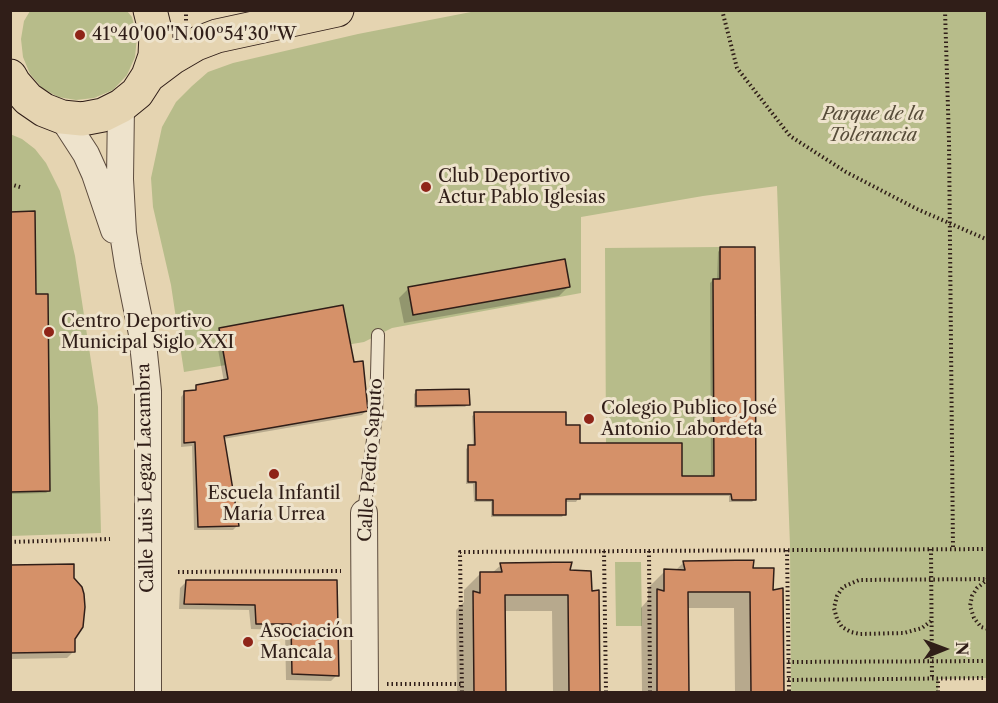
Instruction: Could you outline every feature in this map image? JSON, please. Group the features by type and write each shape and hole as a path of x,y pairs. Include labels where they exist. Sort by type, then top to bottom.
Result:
{"main road":[{"path":"16,90 44,110 62,117 82,119 93,117 121,106 137,93 148,76 155,56 156,34 150,10"},
{"path":"148,76 196,44 217,36 337,10"}],"street":[{"name":"Calle Luis Legaz Lacambra","path":"121,106 121,208 128,265 142,334 148,391 148,693"},
{"name":"Calle Luis Legaz Lacambra","path":"62,117 86,154 95,174 128,265"},
{"name":"Calle Pedro Saputo","path":"364,513 376,688"}],"lane":[{"name":"Calle Pedro Saputo","path":"364,513 376,415 378,335"}],"path":[{"path":"722,10 737,68 790,136 846,172 987,240"},
{"path":"945,10 949,98 953,549"},
{"path":"10,184 20,187"},
{"path":"10,542 110,539"},
{"path":"931,549 932,679"},
{"path":"462,693 460,552 987,549"},
{"path":"787,550 789,693"},
{"path":"604,551 606,693"},
{"path":"649,551 650,693"},
{"path":"178,572 341,570 345,573"},
{"path":"931,621 922,628 904,633 861,634 842,627 834,608 837,596 843,587 859,580 987,579"},
{"path":"987,579 977,588 970,606 974,618 981,627 987,629"},
{"path":"788,662 987,661"},
{"path":"789,680 987,678"},
{"path":"938,679 938,693"},
{"path":"376,688 462,684"}],"green space":[{"path":"30,11 127,11 132,17 137,37 135,57 127,75 113,90 94,98 76,100 58,97 42,88 30,74 23,57 21,39 24,21"},
{"name":"Parque de la Tolerancia","path":"476,11 987,11 987,678 939,679 938,692 791,692 790,546 777,186 581,217 581,293 392,328 364,342 184,372 171,285 153,207 151,178 162,127 176,102 208,72 233,63 358,34"},
{"name":"Centro Deportivo Municipal Siglo XXI","path":"10,134 22,139 35,149 46,163 60,191 75,256 98,407 101,533 11,536"},
{"path":"720,247 720,279 713,279 714,476 682,476 606,443 605,248"},
{"path":"615,562 641,562 642,626 616,626"}],"building":[{"path":"35,211 36,294 48,294 50,491 10,492 10,212"},
{"path":"720,247 755,247 756,500 732,500 731,494 580,494 580,499 566,499 566,515 493,515 493,500 476,500 476,482 468,482 468,445 475,445 474,412 566,412 566,425 580,425 580,443 682,443 682,476 714,476 713,279 720,279"},
{"path":"565,259 570,287 413,315 408,287"},
{"path":"343,305 354,362 363,361 368,411 224,436 239,526 198,527 195,442 184,443 184,391 196,390 196,385 228,379 219,328"},
{"path":"469,389 470,405 416,406 416,390"},
{"path":"754,560 753,568 774,568 773,590 783,588 784,693 751,693 750,592 688,592 689,693 657,693 657,589 664,591 664,569 685,570 683,561"},
{"path":"572,562 570,570 591,571 592,591 599,590 600,693 569,693 568,595 505,595 506,693 474,693 473,591 480,593 480,572 502,572 500,563"},
{"path":"74,564 74,578 82,587 85,607 83,627 75,639 75,652 10,653 10,565"},
{"path":"186,580 337,580 339,676 292,674 291,624 256,624 255,605 184,604"}],"place":[{"name":"41º40'00''N.00º54'30''W","path":"80,35"},
{"name":"Club Deportivo Actur Pablo Iglesias","path":"426,187"},
{"name":"Centro Deportivo Municipal Siglo XXI","path":"49,332"},
{"name":"Colegio Publico José Antonio Labordeta","path":"589,419"},
{"name":"Escuela Infantil María Urrea","path":"274,474"},
{"name":"Asociación Mancala","path":"248,642"}]}
